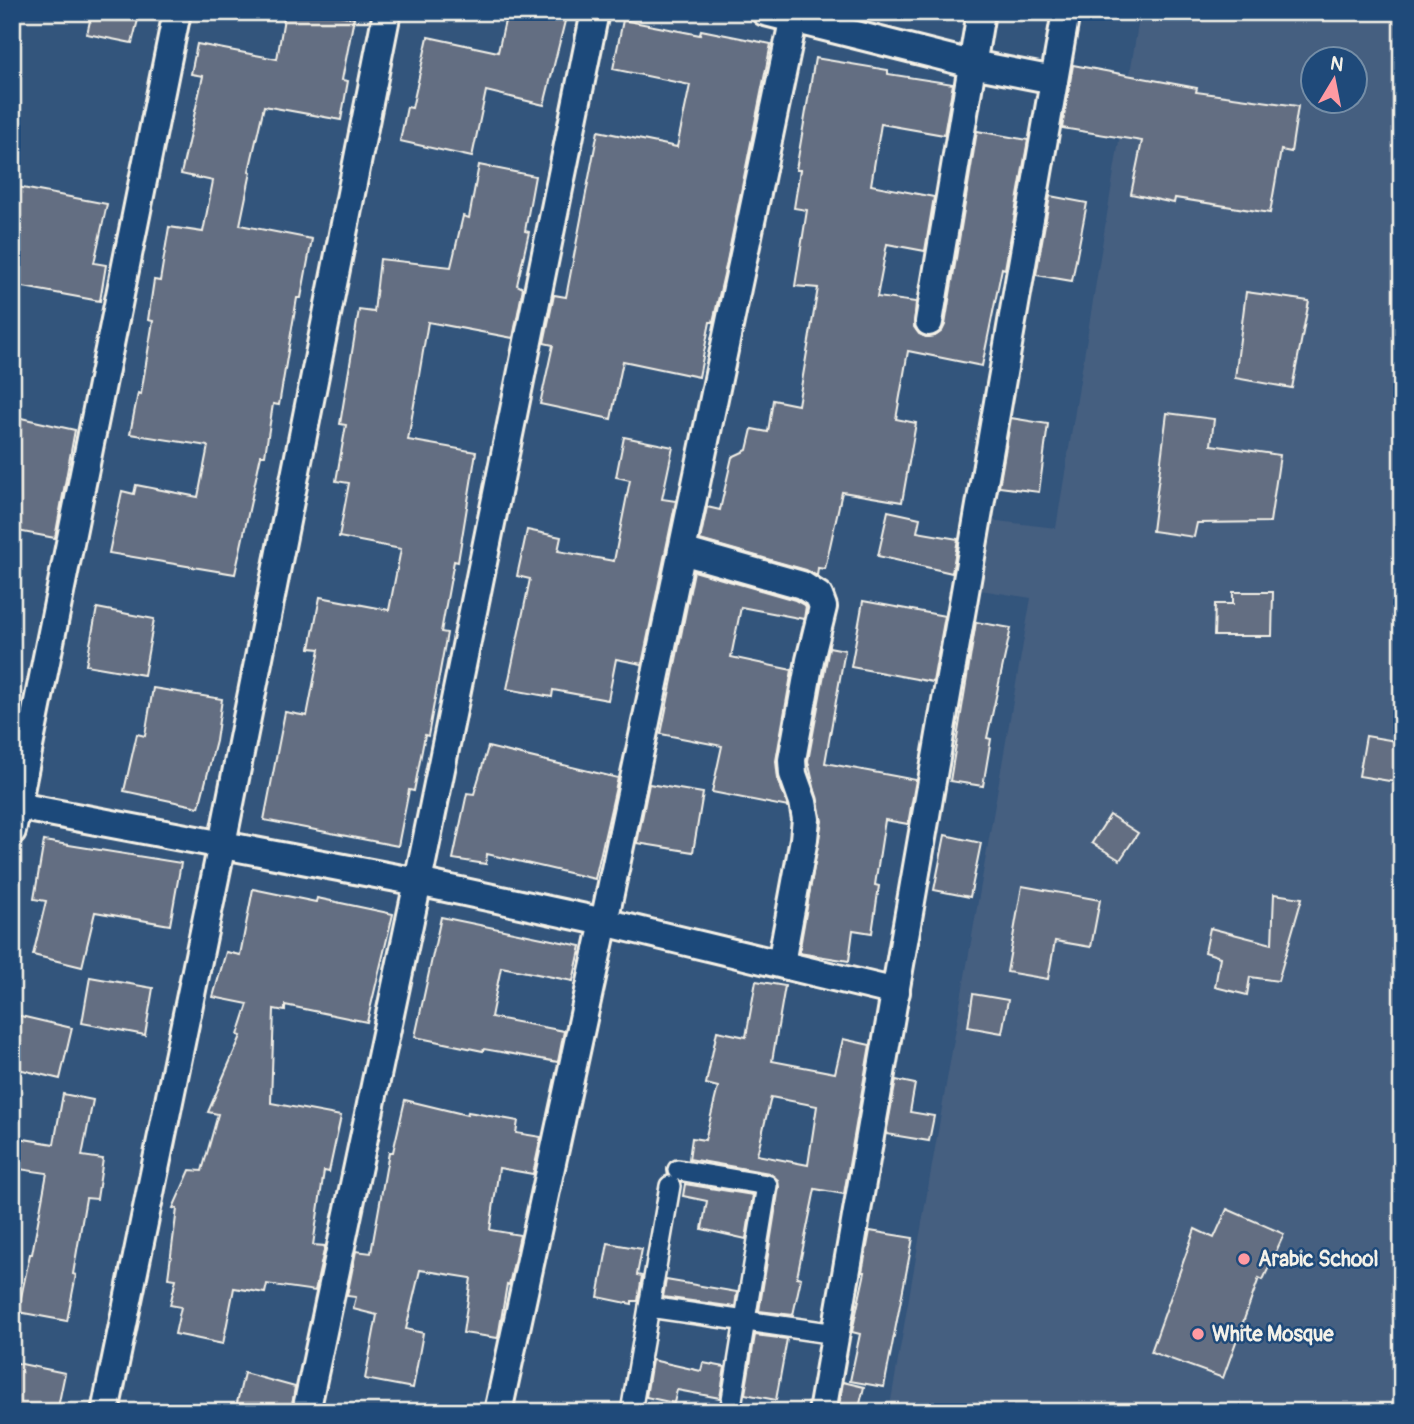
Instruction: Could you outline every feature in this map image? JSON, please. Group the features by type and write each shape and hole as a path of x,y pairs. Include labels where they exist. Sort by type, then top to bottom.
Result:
{"street":[{"path":"177,12 14,814 222,844 418,882 604,922 896,992"},
{"path":"105,1412 222,844 387,12"},
{"path":"306,1412 418,882 595,12"},
{"path":"765,12 795,15 972,64 1055,80"},
{"path":"929,322 981,12"},
{"path":"822,1412 1066,12"},
{"path":"498,1412 795,15"},
{"path":"682,551 802,585 819,596 823,607 794,744 793,774 806,820 781,963"},
{"path":"631,1412 674,1178 767,1185 730,1412"},
{"path":"649,1307 836,1334"}],"shaded area":[{"path":"1140,12 1402,12 1402,1412 889,1412 1031,598 974,589 989,520 1056,528"}],"building":[{"path":"92,12 140,12 132,43 87,34"},
{"path":"285,12 324,12 354,18 342,80 348,81 341,120 264,106 249,171 251,172 240,225 312,239 301,298 297,298 279,405 273,404 265,455 261,455 235,574 109,553 122,491 134,494 136,485 198,497 208,446 130,434 138,393 141,394 153,321 148,320 154,280 160,281 169,227 203,232 213,181 181,174 203,76 191,74 197,44 277,59"},
{"path":"507,12 548,12 566,17 544,105 486,91 472,157 400,141 407,107 412,108 428,37 498,52"},
{"path":"623,20 700,35 701,30 771,44 726,266 713,322 710,322 699,377 623,361 611,419 540,404 553,345 544,343 554,295 566,297 598,131 677,147 690,85 613,69"},
{"path":"815,58 888,70 888,74 953,84 944,135 881,124 871,185 934,197 925,251 887,244 877,297 916,302 914,327 919,334 926,337 935,336 945,325 977,131 1028,140 1005,269 1002,268 982,366 908,351 896,419 916,423 902,502 842,492 825,569 818,568 817,576 806,570 700,540 707,507 720,510 732,457 747,450 752,429 768,432 773,400 798,405 818,288 795,286 807,210 794,208 800,170 796,170"},
{"path":"1073,65 1197,88 1196,92 1298,106 1291,152 1281,150 1270,213 1175,198 1174,203 1131,194 1142,141 1062,128"},
{"path":"479,165 535,176 525,231 529,232 517,285 523,288 513,338 428,322 408,440 476,452 458,562 454,561 441,632 447,633 428,736 425,735 414,791 409,790 398,846 264,820 285,712 307,716 320,649 310,648 320,597 389,610 401,549 339,537 349,483 336,481 346,425 340,424 359,310 374,312 380,259 451,267 463,216 469,218"},
{"path":"12,186 107,204 94,263 106,265 100,301 12,285"},
{"path":"1050,196 1087,203 1072,281 1036,275"},
{"path":"1246,292 1309,301 1292,388 1235,378"},
{"path":"1167,413 1214,419 1211,445 1280,455 1270,522 1197,523 1194,537 1152,531"},
{"path":"12,416 75,430 55,538 12,530"},
{"path":"1011,418 1048,424 1039,492 999,487"},
{"path":"624,437 673,447 662,499 676,501 642,664 616,659 608,700 553,690 552,697 507,689 530,579 517,576 527,530 561,537 558,551 614,561 630,480 616,477"},
{"path":"888,511 920,518 917,532 958,539 952,573 878,556"},
{"path":"694,571 795,600 806,606 804,619 741,607 731,657 792,670 776,761 778,779 788,807 712,792 722,746 661,734"},
{"path":"1233,592 1273,592 1272,636 1214,636 1215,604 1233,604"},
{"path":"863,601 945,616 933,682 851,667"},
{"path":"97,608 154,619 144,675 86,665"},
{"path":"976,622 1011,628 987,738 991,739 983,786 950,781"},
{"path":"829,647 845,650 825,763 916,780 908,824 885,820 875,885 879,886 872,933 853,930 849,961 799,953 822,821 808,761"},
{"path":"153,688 222,699 216,741 199,807 124,791 137,734 145,736"},
{"path":"1366,736 1402,742 1402,783 1359,776"},
{"path":"488,747 618,778 595,879 487,854 486,864 453,859 467,793 474,794"},
{"path":"649,784 703,793 693,852 637,843"},
{"path":"1110,815 1138,833 1120,860 1092,843"},
{"path":"945,835 981,843 970,897 934,890"},
{"path":"44,841 181,863 170,925 95,912 82,967 33,955 46,901 34,899"},
{"path":"1022,886 1100,900 1091,947 1055,941 1048,979 1007,972"},
{"path":"253,889 316,902 317,898 393,914 367,1022 285,1005 285,1011 274,1009 271,1103 341,1116 329,1172 324,1171 313,1245 325,1246 315,1291 267,1284 265,1293 234,1288 223,1344 175,1334 181,1307 170,1305 176,1279 168,1278 177,1209 173,1208 190,1170 202,1171 218,1114 208,1112 241,1036 238,1035 248,1004 213,997 226,952 240,955"},
{"path":"1274,894 1302,898 1278,981 1250,977 1247,995 1215,987 1220,957 1205,952 1210,928 1272,944"},
{"path":"441,917 581,946 573,981 501,967 491,1017 564,1031 558,1062 415,1037"},
{"path":"90,977 153,988 145,1035 82,1023"},
{"path":"756,981 785,986 772,1061 835,1073 843,1039 870,1045 844,1194 815,1189 797,1277 801,1278 793,1315 759,1311 778,1180 769,1173 689,1159 692,1138 705,1140 718,1087 706,1084 717,1031 746,1037","holes":["771,1097 817,1106 808,1165 757,1155"]},
{"path":"973,994 1008,1000 1002,1033 968,1027"},
{"path":"12,1014 72,1028 60,1079 14,1068 20,1043 12,1041"},
{"path":"896,1080 915,1084 910,1112 934,1116 929,1141 886,1134"},
{"path":"63,1094 93,1100 82,1156 103,1159 97,1199 86,1198 67,1321 18,1312 47,1173 12,1168 12,1137 54,1144"},
{"path":"405,1100 467,1115 468,1112 518,1121 516,1133 541,1137 533,1174 499,1168 490,1230 520,1235 509,1285 507,1284 498,1338 463,1333 471,1278 420,1270 406,1329 423,1333 413,1388 365,1379 377,1315 353,1309 356,1297 347,1296 356,1251 371,1253 389,1152 393,1152"},
{"path":"685,1184 753,1195 746,1239 702,1229 707,1201 683,1196"},
{"path":"1227,1209 1284,1234 1263,1280 1259,1278 1223,1378 1151,1352 1195,1229 1214,1238"},
{"path":"870,1231 913,1238 884,1387 850,1381 860,1334 852,1332 865,1272 862,1272"},
{"path":"608,1243 642,1249 637,1275 642,1276 638,1301 632,1301 632,1304 598,1297"},
{"path":"666,1280 737,1292 735,1307 663,1297"},
{"path":"755,1335 787,1339 776,1400 745,1394"},
{"path":"652,1360 701,1371 703,1363 725,1367 720,1398 677,1390 674,1403 646,1397"},
{"path":"12,1362 65,1373 57,1412 12,1412"},
{"path":"244,1373 295,1387 291,1412 256,1412 236,1407"},
{"path":"843,1382 864,1387 858,1412 838,1412"}],"place":[{"name":"Arabic School","path":"1244,1259"},
{"name":"White Mosque","path":"1198,1334"}]}
